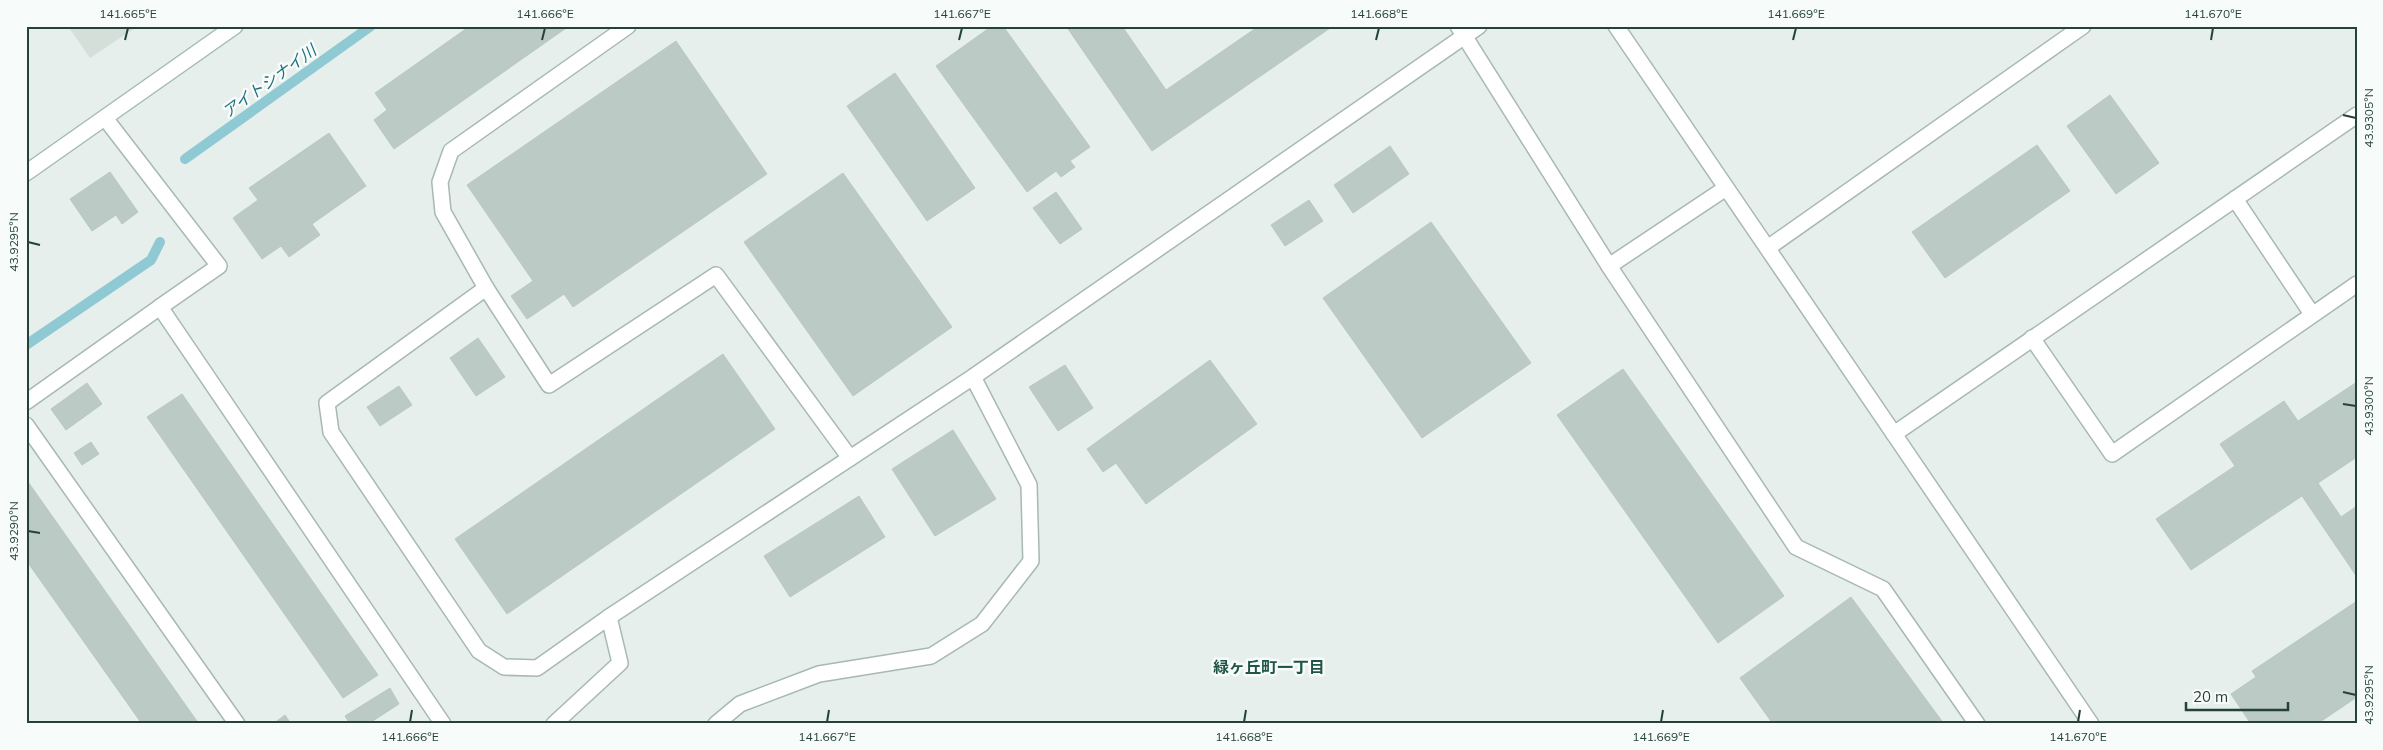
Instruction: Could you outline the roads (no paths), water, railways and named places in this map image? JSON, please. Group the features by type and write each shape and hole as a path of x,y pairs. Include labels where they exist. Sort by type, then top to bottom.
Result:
{"street":[{"path":"26,173 235,26"},
{"path":"628,26 451,151 440,182 443,212 486,288 549,385 716,275 850,458"},
{"path":"486,288 327,403 331,432 479,651 504,667 538,668 609,617 973,377 1461,32 1479,26"},
{"path":"1616,26 1726,188 1769,247 2091,724"},
{"path":"1769,247 2083,26"},
{"path":"1461,32 1609,266 1796,547 1883,589 1977,724"},
{"path":"1894,434 2357,115"},
{"path":"26,402 219,266 105,118"},
{"path":"1609,266 1726,188"},
{"path":"2235,199 2312,314"},
{"path":"2032,338 2112,454 2357,284"},
{"path":"160,307 443,724"},
{"path":"716,724 740,704 819,674 930,656 982,624 1031,561 1029,485 973,377"},
{"path":"26,425 237,724"},
{"path":"554,724 620,663 609,617"}],"waterway":[{"name":"アイトシナイ川","path":"185,159 371,26"},
{"name":"アイトシナイ川","path":"26,345 151,260 160,242"}],"district":[{"name":"緑ヶ丘町一丁目","path":"1269,667"}]}
